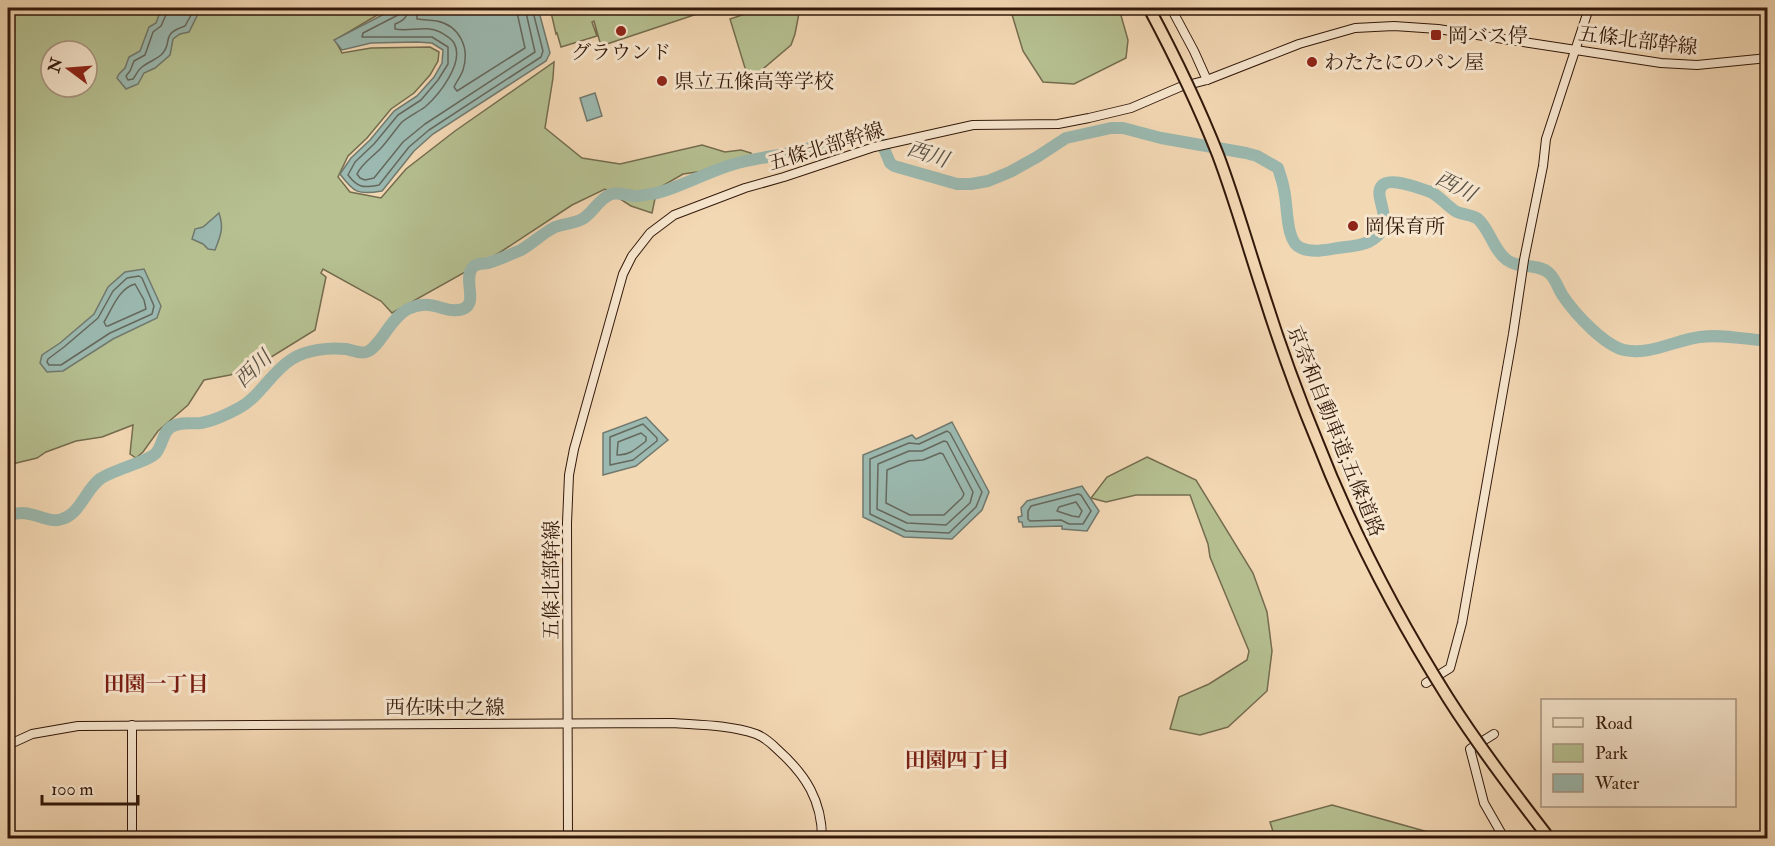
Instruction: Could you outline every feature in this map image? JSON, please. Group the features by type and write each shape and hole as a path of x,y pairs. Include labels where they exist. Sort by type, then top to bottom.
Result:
{"highway":[{"name":"京奈和自動車道;五條道路","path":"1149,8 1185,79 1214,145 1295,384 1317,442 1371,562 1449,700 1549,838"}],"street":[{"path":"1171,8 1207,80"},
{"path":"1426,683 1450,668 1462,623 1546,140 1589,8"},
{"name":"五條北部幹線","path":"568,838 567,523 569,475 579,430 623,274 632,256 650,233 674,214 714,198 874,147 973,125 1058,124 1131,108 1180,87 1207,80 1299,44 1355,28 1394,26 1438,29 1662,63 1697,65 1767,58"},
{"name":"西佐味中之線","path":"8,745 32,734 78,726 673,723 729,728 757,735 794,764 817,804 822,824 822,838"},
{"path":"132,725 132,838"},
{"path":"1494,735 1470,749 1484,803 1504,838"}],"green space":[{"path":"8,8 389,8 335,40 342,53 371,48 430,47 439,52 438,61 430,75 414,93 391,109 367,138 348,156 338,177 350,192 381,198 406,169 455,131 554,62 545,128 582,158 620,164 702,145 725,152 741,150 751,153 751,161 732,167 683,174 657,189 652,213 631,206 605,189 572,205 499,253 392,313 381,301 323,269 321,273 326,277 315,330 255,367 204,380 188,405 158,431 136,458 130,454 133,425 102,437 76,441 46,452 37,458 8,465"},
{"name":"グラウンド","path":"550,8 715,8 601,46 594,21 592,22 597,36 561,47"},
{"path":"763,8 800,8 791,45 749,81 730,19"},
{"path":"1010,8 1120,8 1128,40 1126,58 1074,84 1043,82 1023,51"},
{"path":"1147,457 1196,480 1253,573 1267,612 1272,651 1267,691 1228,727 1200,735 1170,729 1179,697 1209,684 1247,660 1249,651 1210,557 1208,544 1190,495 1136,495 1106,502 1091,498 1107,477"},
{"path":"1332,805 1428,832 1439,838 1275,838 1270,822"}],"water":[{"path":"165,8 201,8 189,32 173,39 170,55 155,68 144,73 138,84 126,89 117,78 125,68 129,57 140,51 149,27 156,23 160,12"},
{"path":"425,8 538,8 550,53 546,61 433,134 414,151 382,191 367,193 357,191 340,174 351,158 370,140 394,111 417,96 434,77 442,63 443,50 432,43 417,42 371,43 342,50 334,40 390,11"},
{"path":"595,93 602,116 587,121 580,98"},
{"path":"219,213 222,227 220,236 215,250 208,249 192,239 195,229 203,227"},
{"path":"144,269 161,306 157,318 113,339 63,371 47,372 40,363 42,355 94,314 108,287 125,272"},
{"path":"646,417 668,440 636,466 603,475 603,433"},
{"path":"952,422 989,492 982,510 952,539 904,537 863,517 863,455 912,435 916,439"},
{"path":"1082,486 1099,511 1087,531 1062,529 1062,526 1023,527 1022,522 1019,522 1018,517 1022,516 1021,508 1027,501"}],"waterway":[{"name":"西川","path":"8,516 23,513 50,520 68,516 74,512 100,479 156,453 166,432 171,427 182,423 211,421 239,408 253,398 285,364 298,356 311,351 332,348 361,353 371,350 402,313 417,306 431,305 450,310 463,309 470,302 469,278 473,267 521,250 555,227 581,220 611,194 636,196 657,193 734,164 808,149 873,128 876,129 890,163 894,166 957,184 988,181 1010,172 1066,138 1111,128 1123,128 1161,138 1257,156 1278,168 1284,187 1292,238 1301,248 1310,250 1353,246 1372,240 1382,230 1384,223 1380,188 1388,182 1406,184 1432,193 1457,212 1478,219 1507,260 1539,268 1549,273 1582,320 1616,347 1643,351 1708,336 1768,341"}],"place":[{"name":"グラウンド","path":"621,31"},
{"name":"岡バス停","path":"1436,35"},
{"name":"わたたにのパン屋","path":"1312,62"},
{"name":"県立五條高等学校","path":"662,81"},
{"name":"岡保育所","path":"1353,226"}],"district":[{"name":"田園一丁目","path":"156,684"},
{"name":"田園四丁目","path":"957,760"}]}
